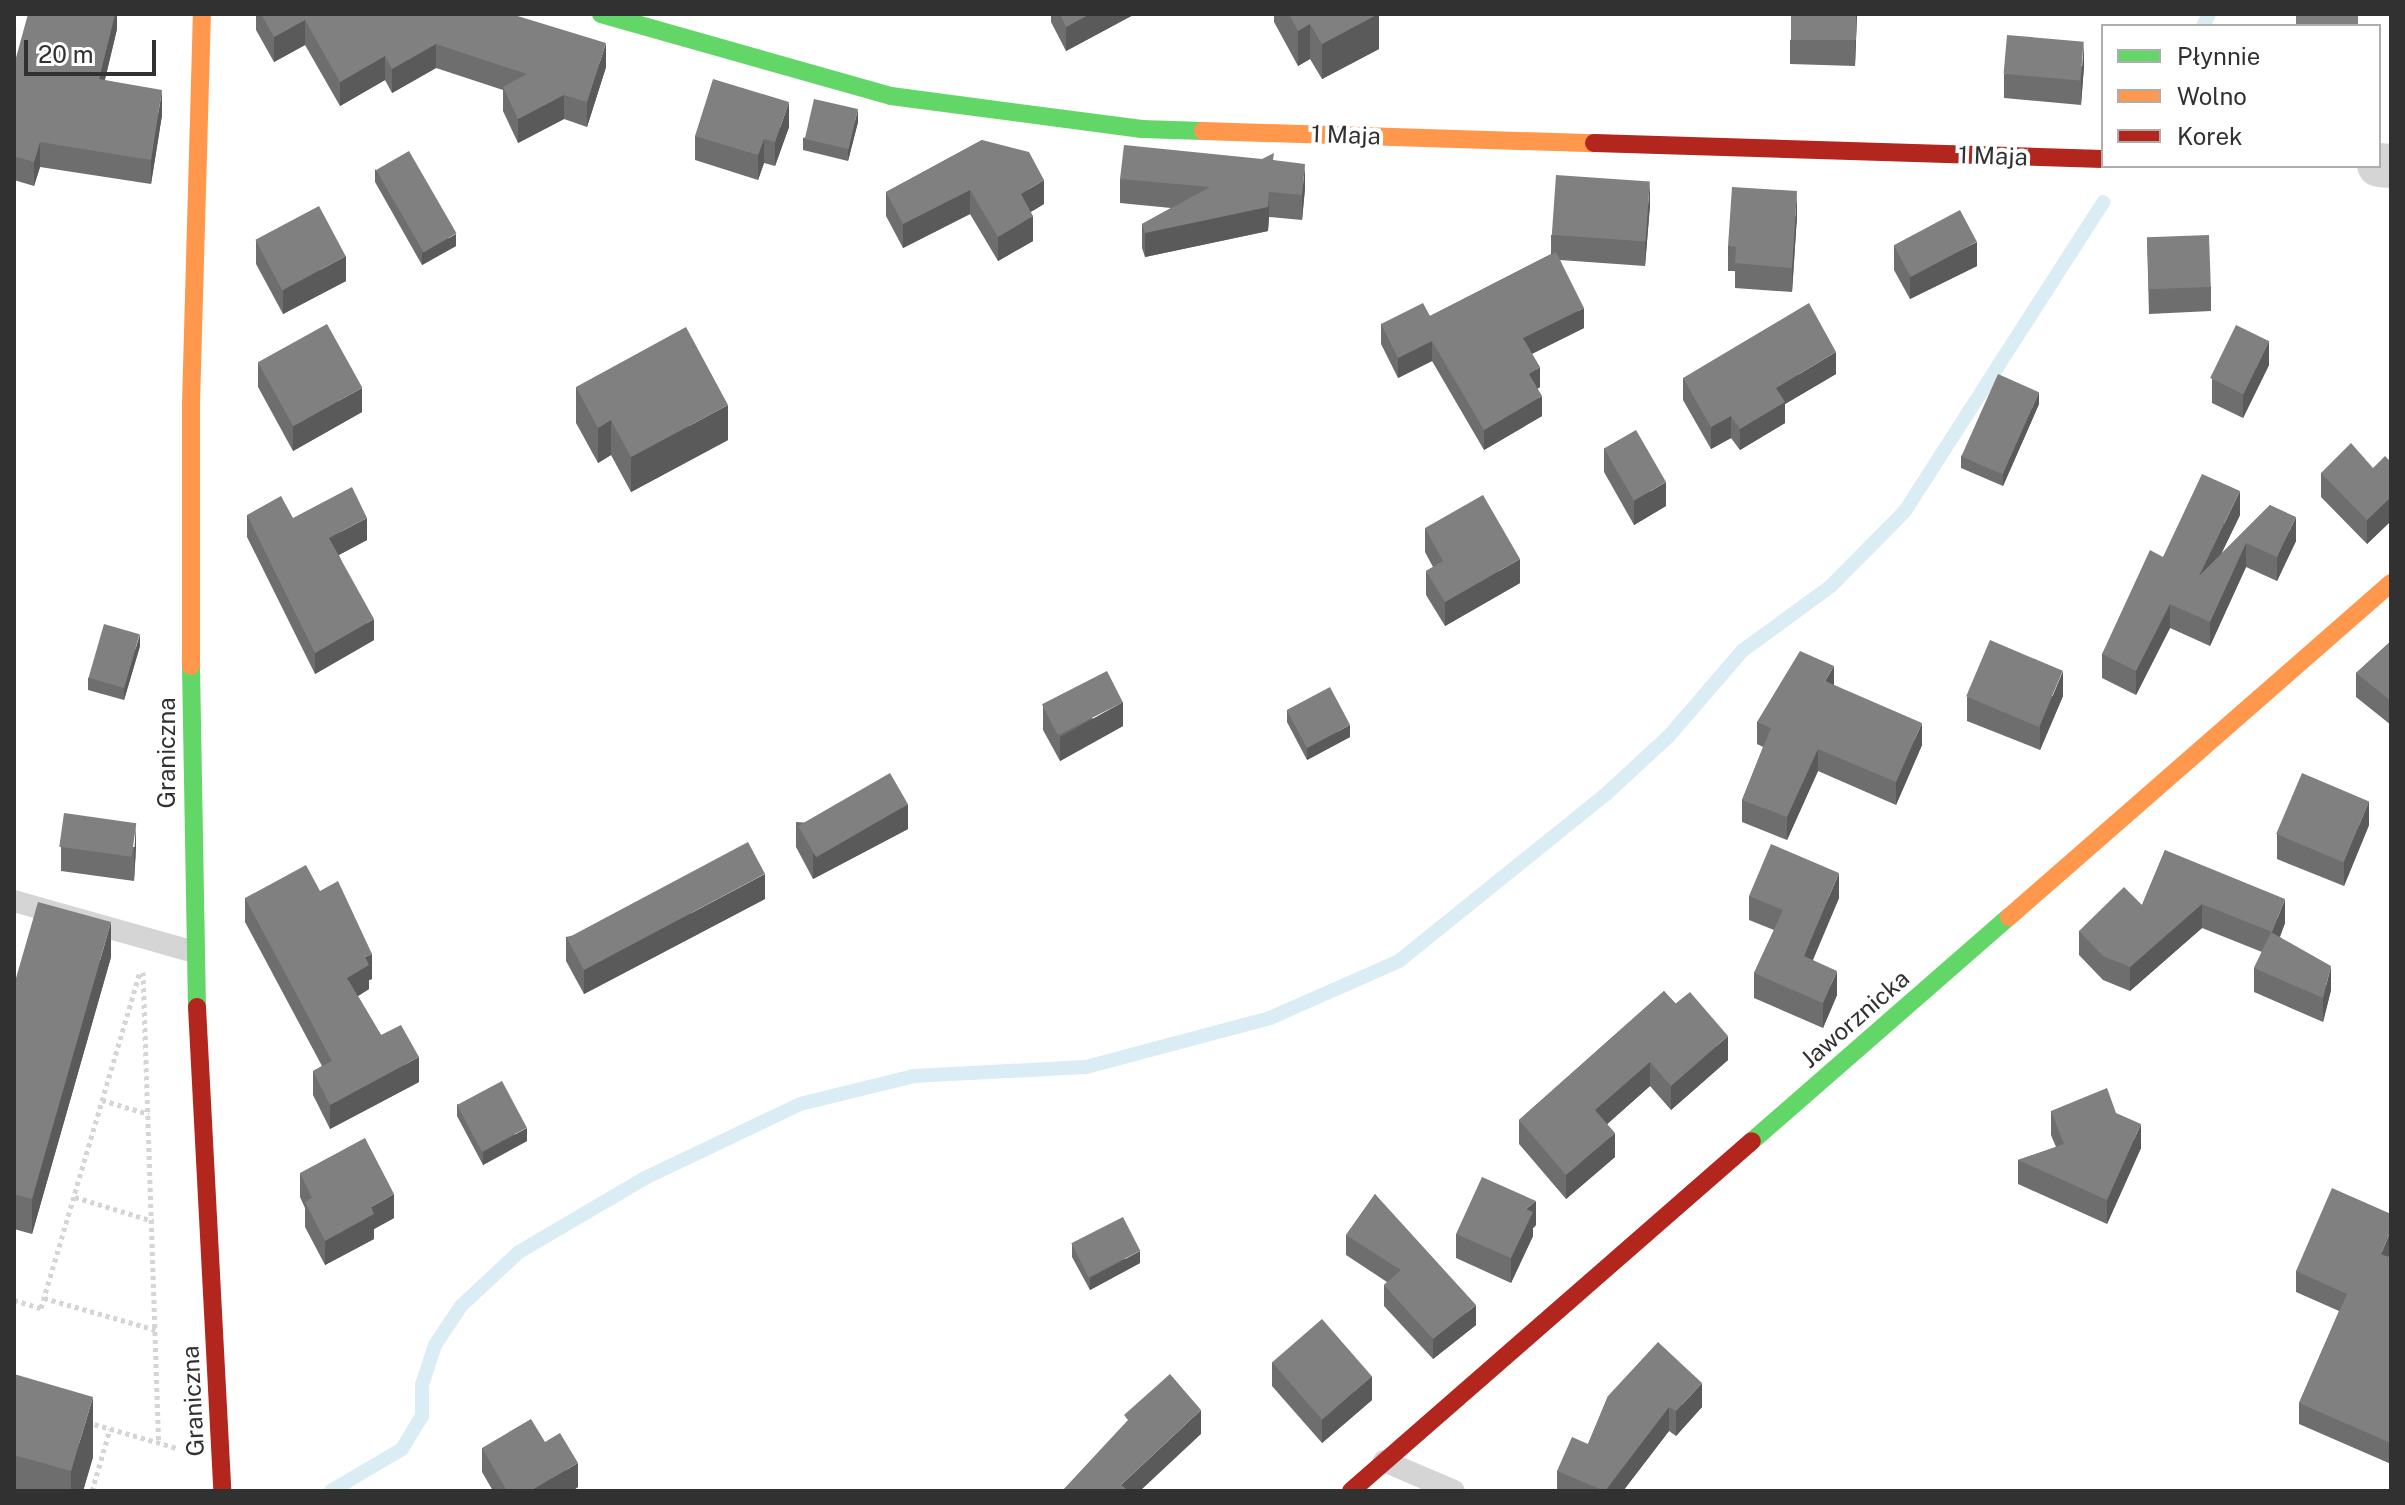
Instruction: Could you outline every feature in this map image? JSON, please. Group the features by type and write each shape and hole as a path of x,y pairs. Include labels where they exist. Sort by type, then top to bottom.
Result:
{"street":[{"name":"Graniczna","path":"202,14 191,404 194,952 222,1491"},
{"name":"1 Maja","path":"601,14 891,96 1142,129 2101,159"},
{"name":"Jaworznicka","path":"1351,1491 2391,583"}],"lane":[{"path":"14,901 194,952"},
{"path":"1384,1461 1454,1491"}],"path":[{"path":"14,1300 41,1308 143,962 159,1443"},
{"path":"102,1100 149,1114"},
{"path":"75,1197 153,1221"},
{"path":"44,1298 156,1330"},
{"path":"83,1421 220,1461"},
{"path":"92,1491 110,1429"}],"building":[{"path":"28,14 115,14 99,79 162,90 151,160 40,142 34,162 14,156 14,65"},
{"path":"261,14 511,14 606,43 587,102 564,95 518,119 503,87 527,74 436,44 392,69 385,56 340,82 305,20 274,37"},
{"path":"1060,14 1090,14 1066,27"},
{"path":"1289,14 1378,14 1322,44 1310,24 1298,31"},
{"path":"1791,14 1856,14 1856,40 1791,40"},
{"path":"2296,14 2358,14 2358,24 2296,24"},
{"path":"2007,35 2084,42 2080,81 2004,74"},
{"path":"713,79 789,102 775,142 764,139 758,155 695,136"},
{"path":"814,99 858,109 849,149 805,139"},
{"path":"982,140 1029,152 1044,180 1021,194 1033,216 998,237 970,190 903,224 886,192"},
{"path":"1124,145 1262,159 1274,153 1273,160 1305,164 1302,195 1269,192 1268,207 1145,233 1142,224 1210,187 1120,179"},
{"path":"409,151 456,233 424,252 376,170"},
{"path":"1556,175 1650,182 1646,241 1552,235"},
{"path":"1732,187 1797,191 1792,268 1735,263 1736,247 1728,246"},
{"path":"319,206 346,256 282,290 255,240"},
{"path":"1960,210 1977,242 1911,277 1894,245"},
{"path":"2209,235 2211,287 2149,289 2147,237"},
{"path":"1556,252 1584,308 1523,338 1540,367 1529,374 1542,396 1484,430 1432,341 1398,358 1381,324 1423,303 1430,316"},
{"path":"1809,303 1836,352 1776,388 1785,402 1740,429 1731,416 1711,427 1683,378"},
{"path":"327,324 362,388 293,426 258,362"},
{"path":"2236,325 2269,341 2243,394 2210,378"},
{"path":"686,327 728,405 631,457 611,420 598,428 576,387"},
{"path":"1998,374 2039,392 2003,475 1961,456"},
{"path":"1636,430 1666,482 1634,500 1604,448"},
{"path":"2351,443 2373,468 2385,456 2391,462 2391,497 2367,520 2321,473"},
{"path":"2202,474 2240,491 2199,576 2270,505 2296,517 2277,557 2246,543 2210,622 2170,604 2136,671 2102,654 2150,550 2163,557"},
{"path":"352,487 367,518 329,538 374,619 315,653 247,515 281,496 293,518"},
{"path":"1483,495 1520,559 1445,602 1426,571 1443,561 1425,528"},
{"path":"104,624 140,634 124,688 89,678"},
{"path":"1990,640 2063,671 2039,727 1966,696"},
{"path":"2391,641 2391,701 2356,673"},
{"path":"1800,651 1834,666 1825,681 1922,723 1896,782 1818,749 1787,817 1742,800 1771,728 1757,722"},
{"path":"1107,671 1123,702 1058,735 1042,704"},
{"path":"1330,687 1350,725 1307,748 1287,710"},
{"path":"890,773 908,804 816,857 798,826"},
{"path":"2302,773 2369,802 2343,862 2276,834"},
{"path":"64,813 136,823 132,857 59,847"},
{"path":"748,842 765,874 584,970 567,938"},
{"path":"1771,844 1839,873 1804,956 1837,971 1823,1003 1754,973 1783,910 1749,896"},
{"path":"2165,850 2285,899 2272,932 2202,904 2130,967 2103,956 2079,931 2124,887 2142,905"},
{"path":"306,865 320,891 338,881 372,954 365,957 369,965 347,978 381,1035 401,1025 419,1057 330,1105 313,1071 332,1061 245,898"},
{"path":"38,902 111,922 32,1199 14,1194 14,985"},
{"path":"2271,932 2331,966 2323,998 2254,968"},
{"path":"1664,991 1675,1004 1690,992 1728,1036 1671,1086 1650,1062 1595,1110 1615,1133 1566,1175 1519,1120"},
{"path":"502,1081 527,1128 482,1152 457,1105"},
{"path":"2107,1088 2116,1113 2141,1124 2107,1200 2018,1160 2064,1144 2051,1111"},
{"path":"365,1138 394,1194 371,1207 374,1214 325,1241 305,1202 312,1198 300,1173"},
{"path":"1482,1177 1536,1201 1526,1209 1533,1212 1511,1258 1456,1234"},
{"path":"2332,1188 2391,1214 2391,1230 2381,1254 2391,1258 2391,1443 2299,1403 2347,1294 2296,1271"},
{"path":"1375,1194 1476,1305 1433,1339 1384,1285 1401,1270 1346,1235"},
{"path":"1123,1217 1140,1251 1089,1277 1071,1243"},
{"path":"1322,1319 1372,1376 1322,1420 1272,1362"},
{"path":"1658,1342 1702,1383 1676,1411 1669,1407 1605,1491 1557,1471 1572,1437 1588,1444 1608,1396"},
{"path":"14,1374 93,1397 71,1471 14,1455"},
{"path":"1170,1374 1201,1410 1121,1485 1129,1491 1062,1491 1128,1420 1124,1415"},
{"path":"531,1419 545,1442 560,1433 578,1463 530,1491 507,1491 482,1448"}],"waterway":[{"path":"2204,24 2209,14"},
{"path":"331,1491 402,1449 422,1416 422,1385 435,1345 461,1306 519,1252 645,1178 800,1104 914,1076 1086,1067 1270,1018 1399,961 1605,795 1669,736 1742,651 1831,586 1905,511 2103,202"}],"traffic: fast":[{"path":"601,14 891,96 1142,129 1203,131"},
{"path":"191,666 197,1007"},
{"path":"1752,1141 2009,917"}],"traffic: slow":[{"path":"191,666 191,404 202,14"},
{"path":"1203,131 1594,143"},
{"path":"2009,917 2391,583"}],"traffic: jam":[{"path":"1594,143 2101,159"},
{"path":"197,1007 222,1491"},
{"path":"1351,1491 1752,1141"}]}
